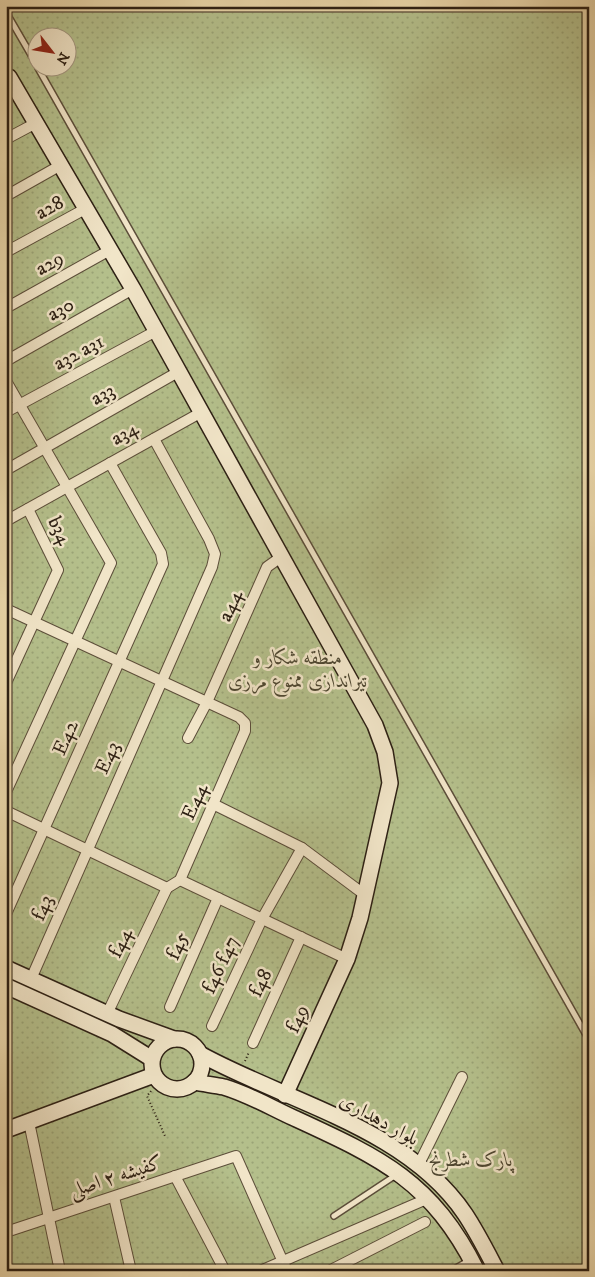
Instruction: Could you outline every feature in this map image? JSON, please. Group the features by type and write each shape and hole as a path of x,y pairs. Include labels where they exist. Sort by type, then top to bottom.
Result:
{"main road":[{"name":"f49","path":"7,77 133,289 200,413 376,725 385,752 390,783 365,895 347,959 285,1095"},
{"path":"6,968 107,1014 174,1039 189,1042 200,1054 201,1069 194,1082 187,1087 172,1089 112,1034 6,986"},
{"path":"155,1072 160,1046 174,1039"},
{"name":"بلوار دهداری","path":"200,1054 381,1140 418,1166 441,1186 465,1214 497,1271"},
{"path":"6,1130 155,1072"},
{"name":"بلوار دهداری","path":"194,1082 225,1088 343,1140 372,1155 400,1173 429,1198 450,1224 474,1265"}],"street":[{"path":"6,139 36,123"},
{"path":"6,196 61,165"},
{"name":"a28","path":"6,252 85,209"},
{"name":"a29","path":"6,308 110,250"},
{"name":"a30","path":"6,361 133,289"},
{"name":"a32 a31","path":"6,412 156,331"},
{"name":"a33","path":"6,470 178,372"},
{"path":"6,381 111,563 6,792"},
{"name":"a34","path":"67,486 200,413"},
{"name":"E43","path":"87,850 212,567 215,554 209,539 154,438"},
{"name":"E42","path":"6,914 163,564 162,553 110,463"},
{"name":"b34","path":"6,521 67,486"},
{"name":"b34","path":"28,508 58,570 34,622"},
{"name":"a44","path":"188,738 207,702 267,567 281,557"},
{"path":"6,609 207,702"},
{"path":"6,683 34,622"},
{"name":"E44","path":"180,880 245,731 245,723 239,716 207,702"},
{"path":"213,804 302,848 365,895"},
{"path":"6,811 167,888 180,880 347,959"},
{"name":"f46 f47","path":"212,1026 262,919 302,848"},
{"name":"f43","path":"31,980 87,850"},
{"name":"f44","path":"107,1014 167,888"},
{"name":"f45","path":"170,1007 218,898"},
{"name":"f48","path":"253,1042 302,938"},
{"path":"418,1166 462,1077"},
{"path":"29,1122 60,1271"},
{"name":"کفیشه ۲ اصلی","path":"6,1232 236,1156 285,1266"},
{"path":"175,1176 225,1271"},
{"path":"114,1197 131,1271"},
{"path":"260,1271 285,1266 429,1198"},
{"path":"330,1271 426,1222"}],"lane":[{"path":"6,12 28,50"},
{"path":"44,78 589,1040"},
{"path":"334,1216 400,1173"},
{"path":"451,1271 474,1265"}],"path":[{"path":"239,1074 253,1042"},
{"path":"155,1072 147,1096 165,1136"}],"green space":[{"name":"منطقه شکار و تیراندازی ممنوع مرزی","path":"6,6 589,6 589,1271 6,1271"}],"park label":[{"name":"پارک شطرنج","path":"471,1160"}]}
